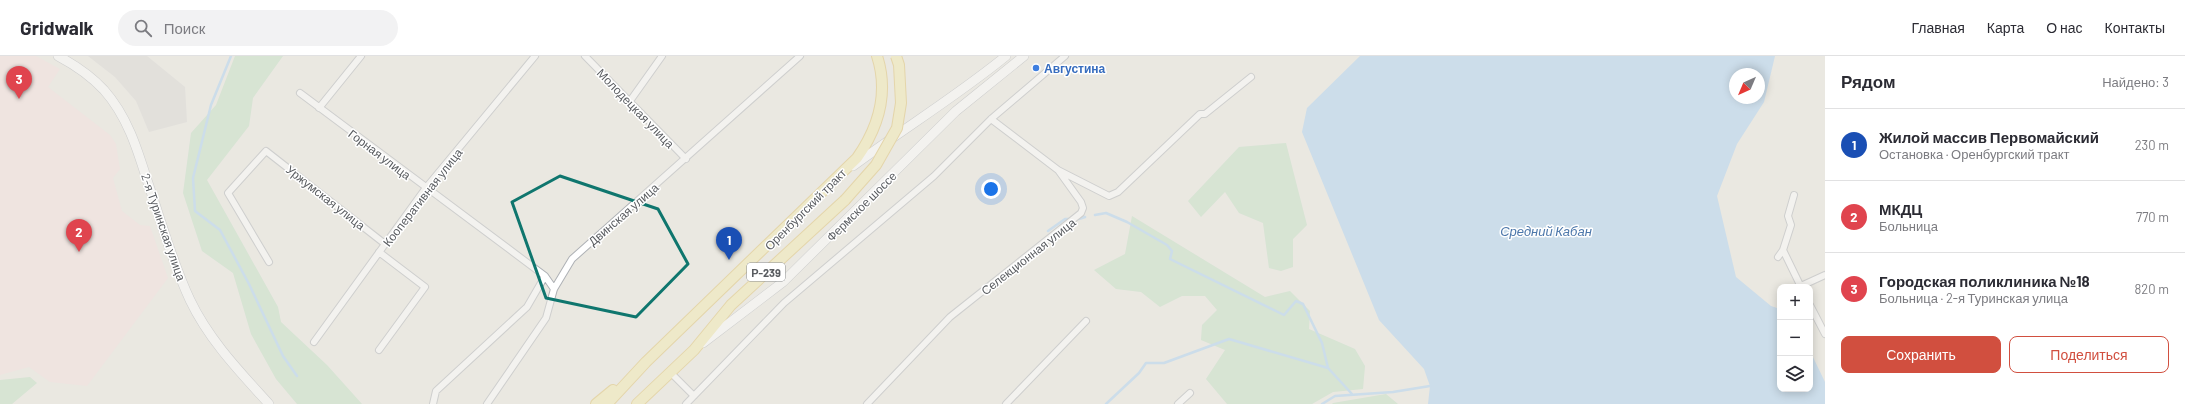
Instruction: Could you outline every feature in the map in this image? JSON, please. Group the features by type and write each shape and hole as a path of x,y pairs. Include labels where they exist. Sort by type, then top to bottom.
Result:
{"main road":[{"name":"2-я Туринская улица","path":"58,56 81,68 104,90 121,114 135,142 179,275 191,302 224,353 269,404"},
{"name":"Оренбургский тракт","path":"607,404 646,362 857,158 873,132 882,94 877,56"},
{"name":"Оренбургский тракт","path":"637,404 659,385 694,350 731,305 845,200 876,165 897,128 901,103 899,65 896,56"},
{"path":"836,179 901,130 971,84 1006,56"},
{"name":"Фермское шоссе","path":"694,350 782,282 956,111 1024,56"},
{"name":"Р-239","path":"596,404 646,362"},
{"path":"647,404 659,385"}],"street":[{"path":"319,108 361,56"},
{"name":"Кооперативная улица","path":"314,342 425,189 535,56"},
{"name":"Молодецкая улица","path":"585,56 686,159"},
{"path":"630,101 662,56"},
{"name":"Двинская улица","path":"487,404 546,318 554,289 572,259 800,56"},
{"path":"686,404 784,303 934,176 991,119 1065,56"},
{"path":"991,119 1058,170 1099,193 1109,196 1114,194 1200,114 1205,114 1251,77"},
{"name":"Горная улица","path":"300,93 425,189 545,276 554,289"},
{"name":"Уржумская улица","path":"269,262 228,194 266,151 385,244"},
{"name":"Селекционная улица","path":"867,404 950,317 1081,213 1083,208 1081,202 1058,170"},
{"path":"1778,256 1783,250 1791,225 1788,216 1794,195"},
{"path":"1783,250 1800,284"},
{"path":"379,252 425,287 380,350"},
{"path":"1807,284 1825,275"},
{"path":"433,404 436,391 527,307 545,276"},
{"path":"1813,311 1825,334"},
{"path":"1006,404 1086,321"},
{"path":"671,373 694,396"},
{"path":"1178,404 1190,394"}],"highlighted area":[{"path":"560,176 658,209 688,264 636,317 546,298 512,202"}],"shaded area":[{"path":"0,56 36,56 60,69 48,87 110,135 116,144 120,169 113,178 122,211 140,225 150,226 168,278 87,386 50,382 29,367 0,375"},
{"path":"88,56 147,56 185,87 187,122 149,132 136,101 115,77"}],"green space":[{"path":"235,56 283,56 253,98 249,126 207,180 278,307 281,322 327,365 362,404 297,404 276,379 251,334 233,273 202,251 183,193 191,133 216,105"},
{"path":"1286,143 1307,225 1293,239 1293,267 1281,271 1269,268 1263,223 1239,213 1225,192 1201,217 1188,201 1239,147"},
{"path":"1132,216 1265,297 1290,291 1310,311 1309,329 1355,349 1365,366 1363,389 1333,392 1312,404 1227,404 1206,379 1225,350 1201,340 1202,325 1217,310 1205,296 1182,296 1160,307 1141,292 1116,289 1094,270 1125,254"},
{"path":"30,377 37,383 12,404 0,404 0,380"},
{"path":"1386,394 1398,404 1332,404 1333,403"}],"water":[{"name":"Средний Кабан","path":"1360,56 1775,56 1765,98 1765,68 1729,68 1729,104 1763,104 1737,144 1717,196 1736,277 1771,306 1777,308 1777,392 1813,392 1813,357 1825,382 1825,404 1428,404 1430,386 1424,369 1379,320 1302,132 1307,108"}],"waterway":[{"path":"231,56 211,105 193,178 195,211 220,230 249,284 283,356 297,376"},
{"path":"1095,215 1106,213 1127,222 1167,245 1172,251 1170,259 1284,315 1296,301 1303,304 1322,343 1328,368 1352,394"},
{"path":"1079,219 1085,217"},
{"path":"1048,231 1065,219 1072,219"},
{"path":"1106,404 1139,373 1146,363 1164,363 1229,339 1328,368"},
{"path":"1322,404 1335,396 1393,392 1430,386"}],"place":[{"name":"Августина","path":"1036,68"},
{"name":"Городская поликлиника №18","path":"19,99"},
{"name":"МКДЦ","path":"79,252"},
{"name":"Жилой массив Первомайский","path":"729,260"}]}
